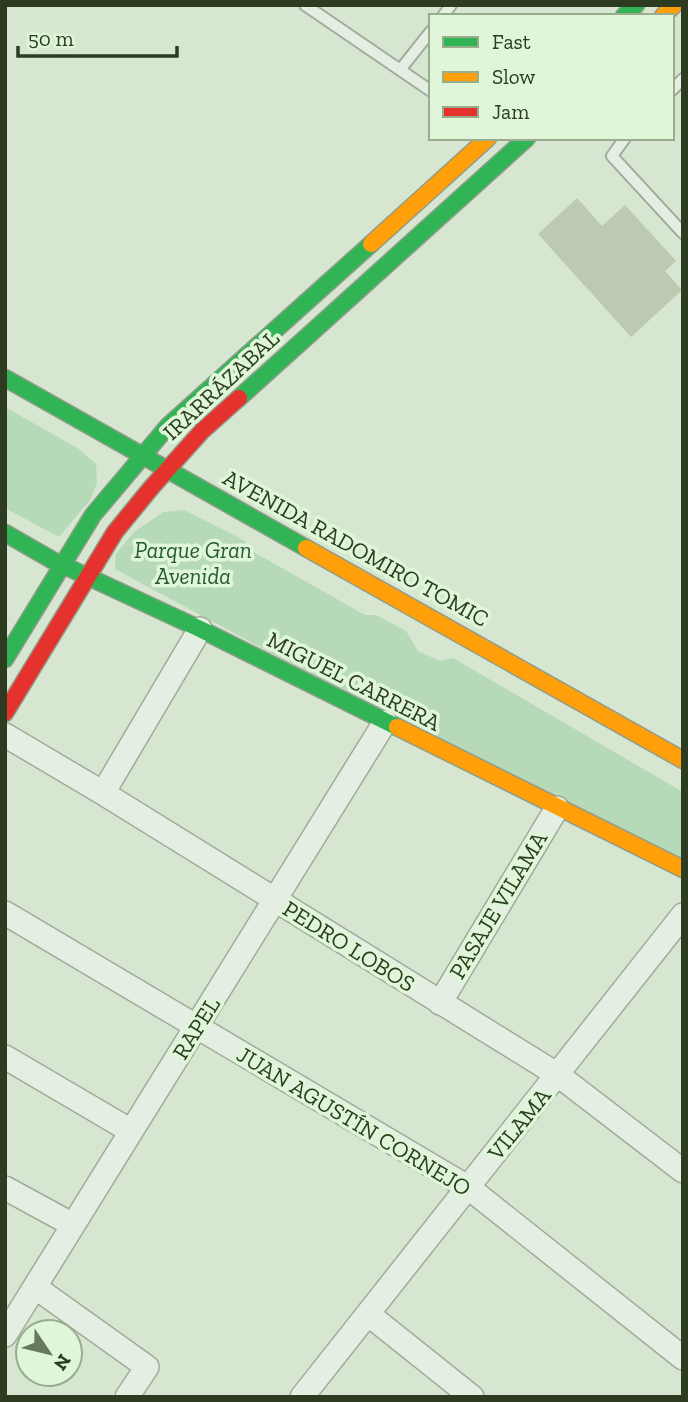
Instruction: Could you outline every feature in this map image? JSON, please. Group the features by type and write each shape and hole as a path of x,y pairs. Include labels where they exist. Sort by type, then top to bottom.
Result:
{"main road":[{"name":"IRARRÁZABAL","path":"5,659 93,515 178,415 486,140"},
{"name":"IRARRÁZABAL","path":"5,713 122,522 166,468 202,431 525,140"},
{"name":"AVENIDA RADOMIRO TOMIC","path":"5,378 683,760"},
{"name":"MIGUEL CARRERA","path":"5,533 62,565 200,629 683,869"}],"street":[{"path":"103,793 200,629"},
{"name":"RAPEL","path":"5,1335 385,722"},
{"name":"PEDRO LOBOS","path":"5,735 558,1075 683,1171"},
{"name":"PASAJE VILAMA","path":"440,1003 557,808"},
{"name":"JUAN AGUSTÍN CORNEJO","path":"5,913 469,1188 683,1358"},
{"name":"VILAMA","path":"302,1397 683,915"},
{"path":"5,1057 131,1131"},
{"path":"5,1188 73,1225"},
{"path":"35,1287 147,1367 127,1397"},
{"path":"368,1314 472,1397"}],"lane":[{"path":"305,5 429,90"},
{"path":"400,70 429,34"},
{"path":"624,140 612,156 683,233"}],"green space":[{"name":"Parque Gran Avenida","path":"5,407 79,449 96,464 97,483 90,500 59,537 5,508"},
{"name":"Parque Gran Avenida","path":"184,510 245,541 252,551 365,615 376,615 406,631 418,651 440,661 453,658 683,792 683,862 388,716 115,569 116,554 134,532 163,512"}],"building":[{"path":"577,198 602,226 625,205 676,261 665,271 682,290 631,337 538,234"}],"traffic: fast":[{"path":"626,14 636,5"},
{"path":"239,398 525,140"},
{"path":"5,659 93,515 168,426 371,244"},
{"path":"5,378 306,548"},
{"path":"5,533 52,560 200,629 397,727"}],"traffic: slow":[{"path":"665,14 674,5"},
{"path":"371,244 486,140"},
{"path":"306,548 683,760"},
{"path":"397,727 683,869"}],"traffic: jam":[{"path":"5,713 115,532 202,431 239,398"}]}
